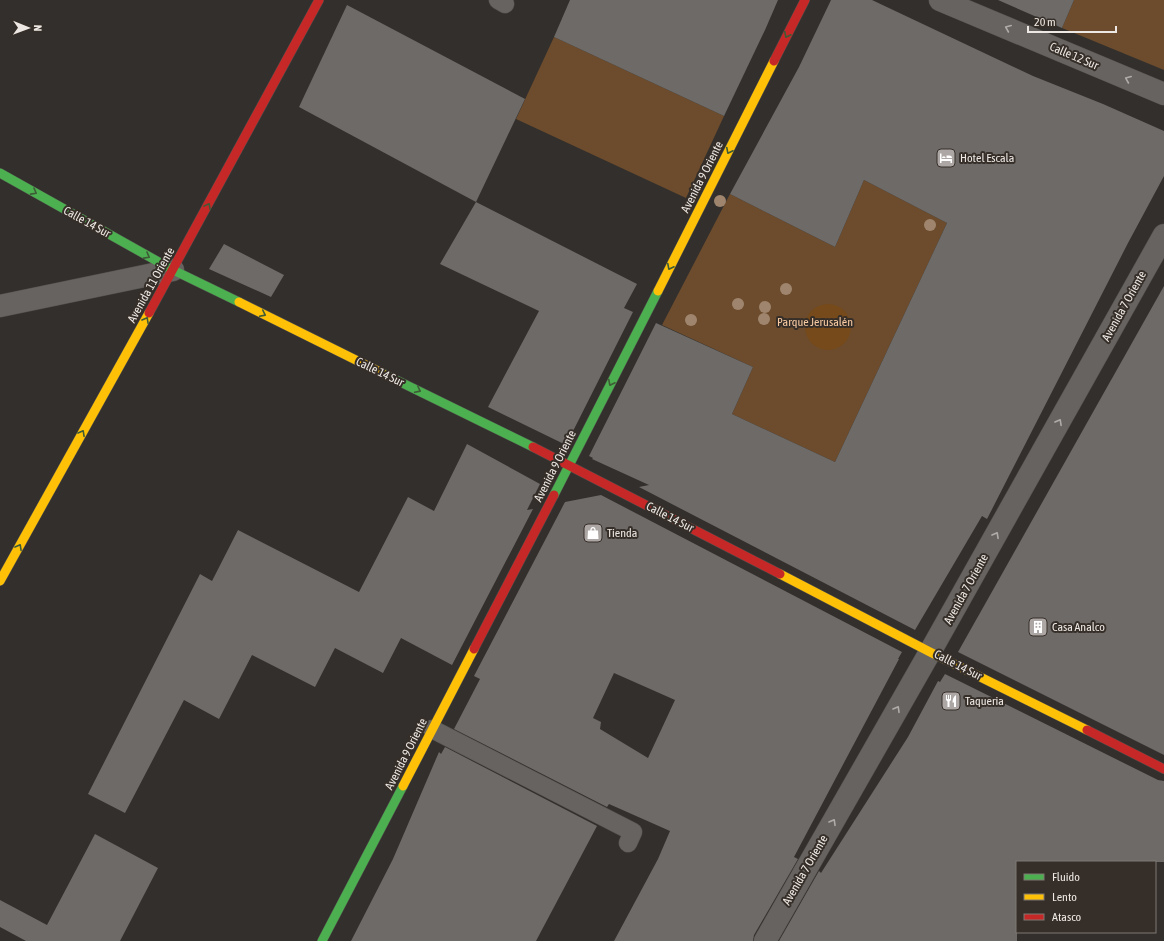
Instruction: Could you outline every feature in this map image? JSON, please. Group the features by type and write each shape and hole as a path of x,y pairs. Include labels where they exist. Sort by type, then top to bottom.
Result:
{"street":[{"name":"Avenida 11 Oriente","path":"0,581 173,270 319,0"},
{"name":"Avenida 9 Oriente","path":"322,941 570,465 805,0"},
{"name":"Calle 12 Sur","path":"940,0 1164,94"},
{"name":"Calle 14 Sur","path":"0,173 173,270 570,465 930,652 1164,769"},
{"name":"Avenida 7 Oriente","path":"765,941 930,652 1164,235"},
{"path":"0,306 173,270"}],"lane":[{"path":"432,729 633,832 628,843"}],"green space":[{"path":"1074,0 1164,0 1164,70 1062,28"},
{"path":"554,37 724,116 686,198 516,119"},
{"name":"Parque Jerusalén","path":"864,180 947,223 835,462 732,414 753,367 662,325 730,194 835,247"}],"shaded area":[{"path":"828,304 841,308 847,314 851,327 847,340 841,346 828,350 815,346 809,340 805,327 809,314 815,308"}],"building":[{"path":"570,0 778,0 724,116 554,37"},
{"path":"831,0 872,0 1033,76 1103,104 1164,131 1164,176 1128,243 987,519 982,516 915,630 639,487 649,485 592,459 593,458 589,456 656,323 753,367 732,414 835,462 947,223 864,180 835,247 730,194 799,67"},
{"path":"998,0 1074,0 1062,28"},
{"path":"347,5 525,99 476,202 299,107"},
{"path":"476,202 637,284 624,308 633,312 566,445 488,407 539,311 440,264"},
{"path":"224,244 284,275 271,297 209,269"},
{"path":"1164,286 1164,755 958,652"},
{"path":"467,444 540,484 527,510 533,509 452,665 401,638 383,673 335,648 315,687 252,655 219,719 184,700 125,813 88,794 200,574 212,581 238,530 359,592 408,497 434,511"},
{"path":"601,495 902,652 794,857 798,859 754,935 753,941 614,941 658,859 670,831 609,804 607,807 454,729 480,679 474,676 565,502","holes":["614,673 675,700 648,758 600,729 601,722 593,718"]},
{"path":"945,674 1158,780 1164,781 1164,862 1016,861 1017,941 779,941 819,871 821,873 908,737 938,681 940,682"},
{"path":"445,747 597,826 536,941 351,941 393,859 439,752 441,754"},
{"path":"95,834 158,868 120,941 26,941 0,927 0,900 47,925"}],"traffic: fast":[{"path":"0,173 173,270 239,302"},
{"path":"554,495 658,291"},
{"path":"382,373 533,447"},
{"path":"322,941 403,786"}],"traffic: slow":[{"path":"658,291 774,61"},
{"path":"239,302 382,373"},
{"path":"0,581 149,313"},
{"path":"780,574 930,652 1087,730"},
{"path":"403,786 474,649"}],"traffic: jam":[{"path":"149,313 319,0"},
{"path":"774,61 805,0"},
{"path":"533,447 780,574"},
{"path":"474,649 554,495"},
{"path":"1087,730 1164,769"}],"place":[{"name":"Hotel Escala","path":"946,158"},
{"name":"Tienda","path":"593,533"},
{"name":"Casa Analco","path":"1038,627"},
{"name":"Taqueria","path":"951,701"}]}
